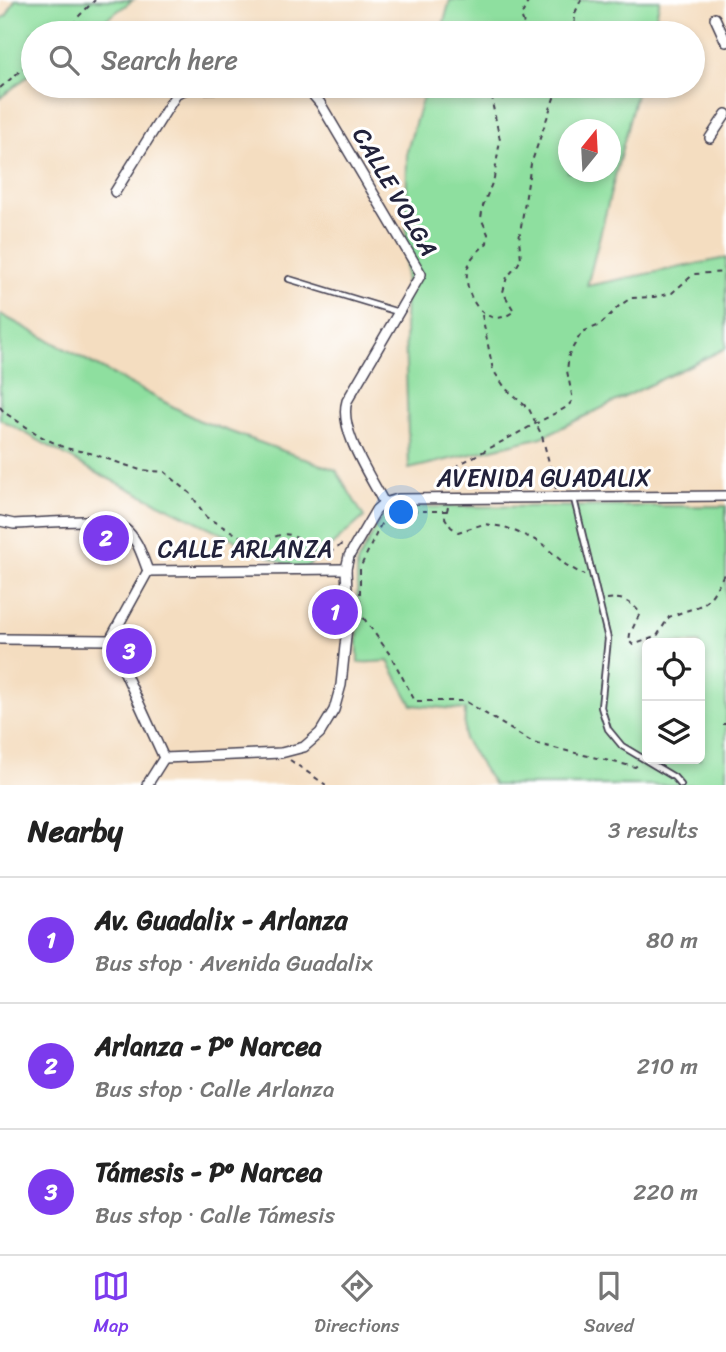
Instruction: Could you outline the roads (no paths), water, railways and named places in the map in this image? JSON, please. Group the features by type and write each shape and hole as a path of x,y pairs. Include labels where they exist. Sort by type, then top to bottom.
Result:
{"street":[{"path":"715,19 726,42"},
{"name":"CALLE VOLGA","path":"115,192 174,98"},
{"name":"CALLE VOLGA","path":"316,98 421,274 347,401 344,411 352,440 384,503"},
{"path":"710,138 726,114"},
{"name":"AVENIDA GUADALIX","path":"384,503 398,499 726,496"},
{"path":"164,758 281,753 304,747 320,733 334,710 341,685 348,617 346,569 349,556 376,510 384,503"},
{"name":"CALLE ARLANZA","path":"0,522 14,524 106,521 123,527 138,544 148,571 346,569"},
{"path":"110,640 148,571"},
{"path":"0,639 110,640"},
{"path":"110,640 164,758"},
{"path":"147,785 164,758"}],"lane":[{"path":"289,279 399,312"},
{"path":"574,498 608,639 601,707 608,729 622,746 642,757"},
{"path":"654,764 681,785"}],"place":[{"name":"Arlanza - Pº Narcea","path":"106,538"},
{"name":"Av. Guadalix - Arlanza","path":"335,612"},
{"name":"Támesis - Pº Narcea","path":"129,651"}]}
